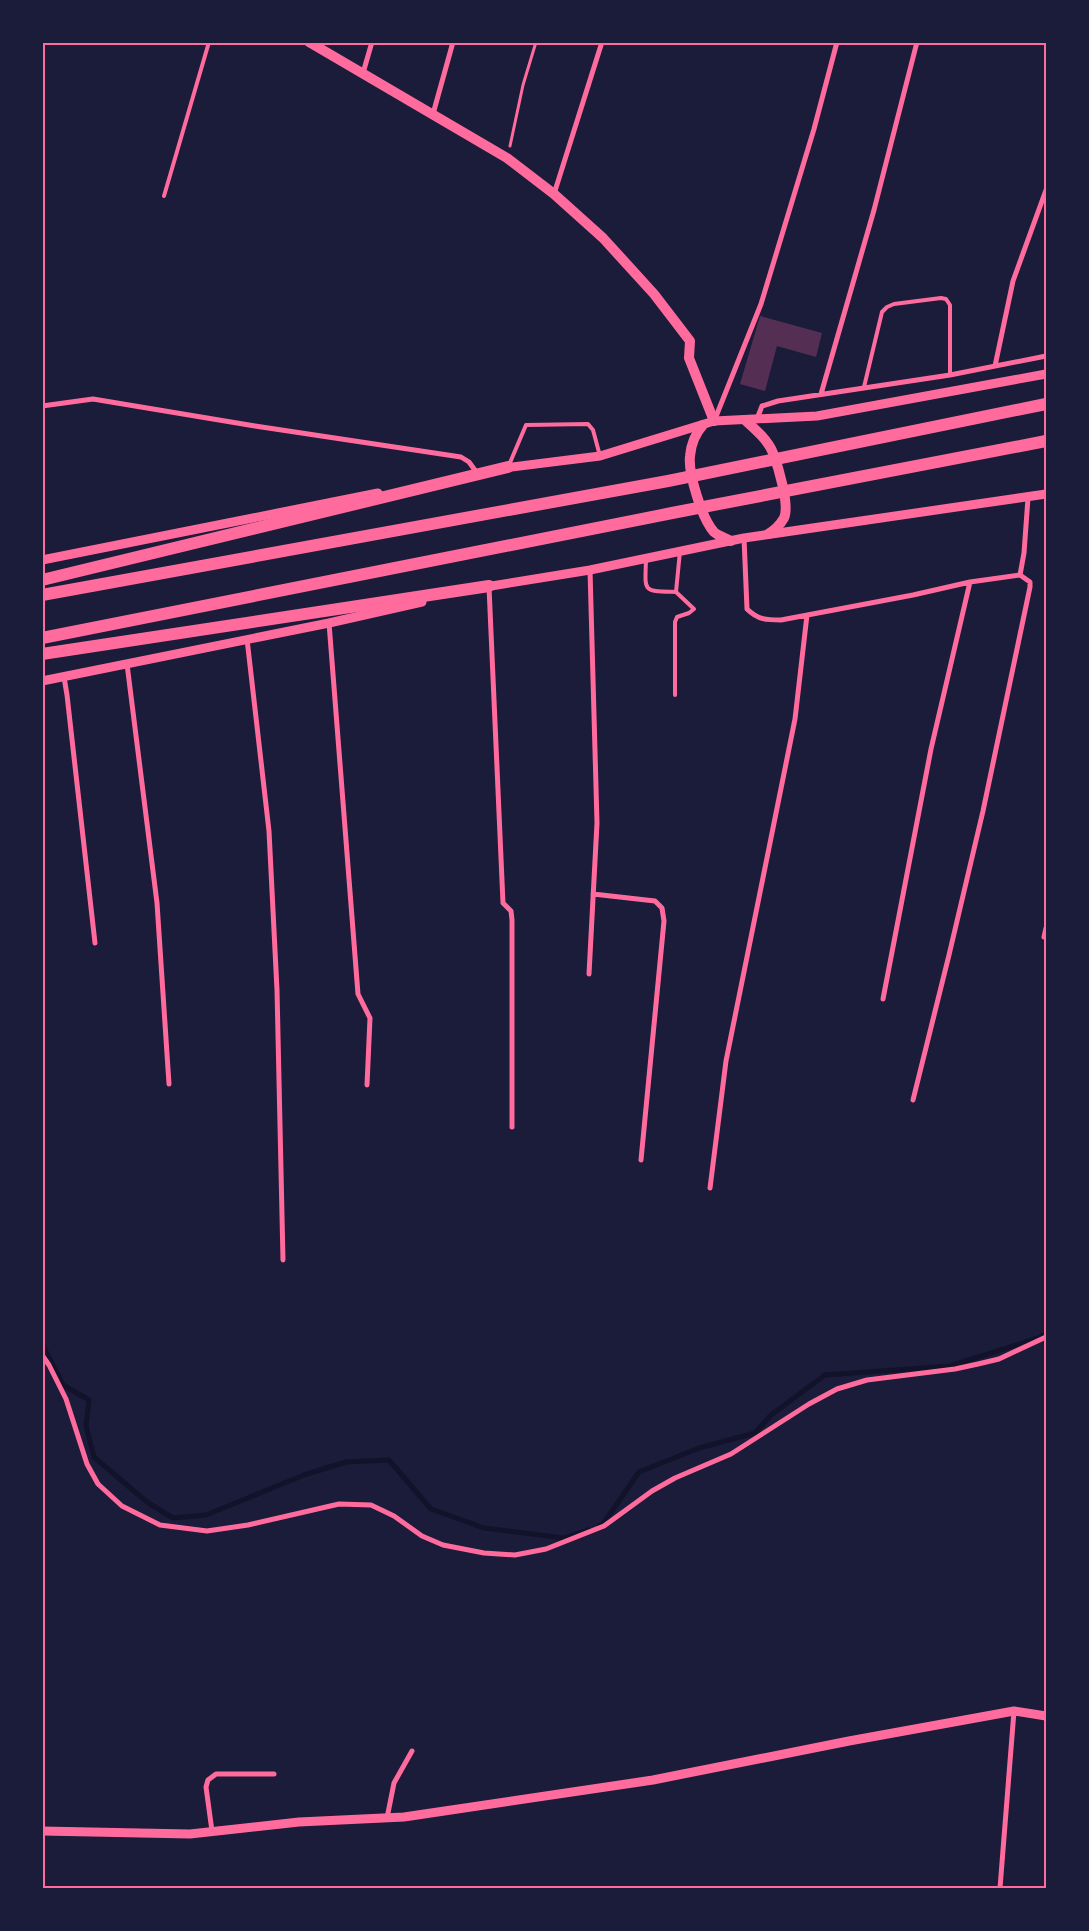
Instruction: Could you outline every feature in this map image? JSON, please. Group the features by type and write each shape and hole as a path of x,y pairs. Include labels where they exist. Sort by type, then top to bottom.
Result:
{"highway":[{"path":"42,594 668,481 1046,404"},
{"path":"42,638 672,512 812,487 1046,441"},
{"path":"42,580 508,467"},
{"path":"42,654 489,586"}],"main road":[{"path":"309,42 507,158 554,194 603,238 654,294 690,341 689,358 714,421"},
{"path":"745,420 773,452 786,502 785,516 777,528 768,534"},
{"path":"703,425 695,434 689,458 694,486 703,516 715,534 731,540"}],"street":[{"path":"363,73 372,42"},
{"path":"433,114 453,42"},
{"path":"554,194 602,42"},
{"path":"714,421 761,304 812,139 837,42"},
{"path":"821,394 874,210 917,42"},
{"path":"995,366 1014,281 1046,190"},
{"path":"756,419 762,406 767,404 864,387 950,375 1046,356"},
{"path":"42,560 508,467 600,456 714,421 817,416 1046,374"},
{"path":"42,406 93,399 461,457 469,462 477,473"},
{"path":"42,681 329,623 489,586 590,570 731,540 1046,494"},
{"path":"1020,575 1024,553 1028,498"},
{"path":"744,538 747,609 755,617 765,620 781,620 913,595 970,582 1020,575 1028,580 1030,587 983,811 950,955 912,1100"},
{"path":"589,974 597,823 590,570"},
{"path":"883,999 929,759 970,582"},
{"path":"489,586 503,903 511,911 512,920 512,1128"},
{"path":"710,1188 726,1061 795,719 807,615"},
{"path":"329,623 358,994 370,1018 367,1086"},
{"path":"247,639 269,831 276,990 283,1260"},
{"path":"127,664 157,903 169,1084"},
{"path":"64,677 95,943"},
{"path":"593,894 656,901 662,908 664,921 641,1160"},
{"path":"1044,937 1046,928"},
{"path":"42,1355 50,1365 66,1399 87,1464 98,1484 122,1506 160,1526 207,1531 248,1525 339,1504 371,1505 394,1516 422,1536 443,1546 515,1554 546,1549 604,1526 652,1491 675,1478 731,1454 809,1404 837,1389 867,1380 955,1369 998,1359 1046,1336"},
{"path":"42,1831 190,1834 299,1822 388,1818 521,1801 653,1780 849,1740 1014,1710 1046,1716"},
{"path":"1000,1888 1014,1710"},
{"path":"388,1818 394,1783 412,1751"},
{"path":"212,1831 206,1787 208,1780 216,1774 274,1774"}],"lane":[{"path":"164,196 209,42"},
{"path":"864,387 882,312 886,307 894,304 946,299 950,305 950,375"},
{"path":"508,467 526,425 588,424 593,430 600,456"},
{"path":"676,592 680,551"},
{"path":"646,558 645,584 647,589 650,591 676,592 694,609 677,618 675,622 675,695"}],"path":[{"path":"507,158 523,85 536,42"}],"building":[{"path":"760,316 822,333 816,357 777,346 765,391 740,384"}],"waterway":[{"path":"599,1526 603,1524 639,1472 699,1448 755,1433 771,1415 825,1375 950,1366 1046,1334"},
{"path":"42,1344 63,1385 89,1400 86,1426 94,1457 147,1502 173,1518 206,1515 304,1475 346,1462 389,1460 431,1509 484,1528 564,1538 589,1530"}]}
